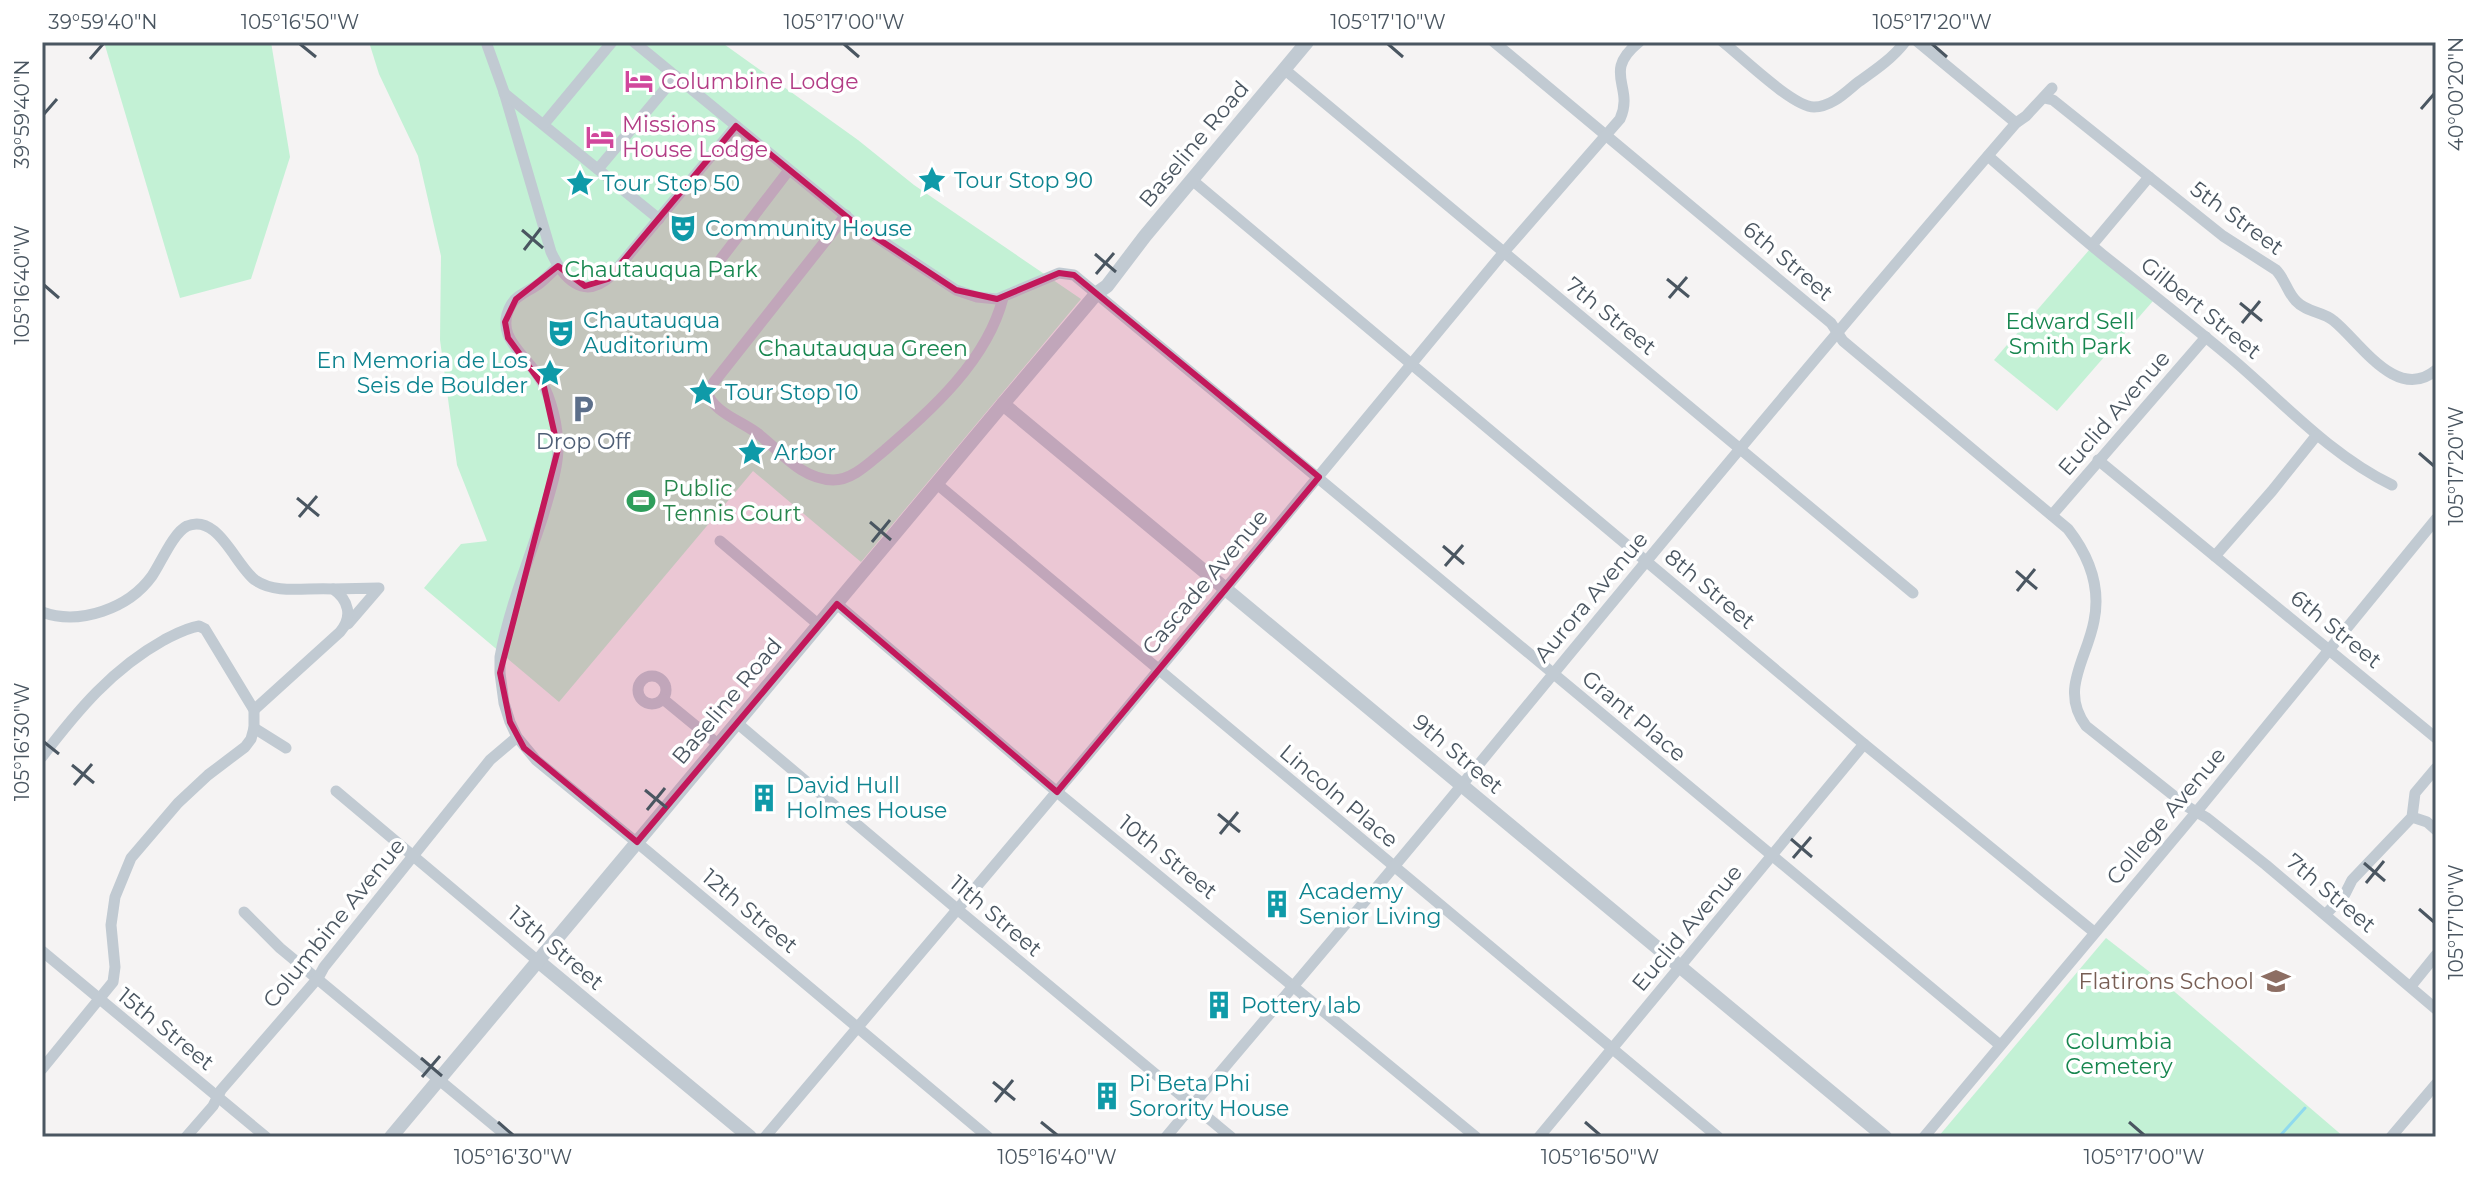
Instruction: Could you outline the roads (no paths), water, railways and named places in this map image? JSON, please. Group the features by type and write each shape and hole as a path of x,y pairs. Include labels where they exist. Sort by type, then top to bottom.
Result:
{"street":[{"path":"486,42 504,92 545,234 558,266 565,277 576,284 590,286 601,283 613,274 736,126"},
{"path":"544,124 612,42"},
{"path":"634,42 789,170 885,244 954,289 986,299 1003,298 987,335 948,390 871,461 847,477 830,479 805,472 792,464 753,430 716,406 708,395 711,384 846,215"},
{"name":"Baseline Road","path":"391,1137 1003,404 1097,293 1107,286 1307,42"},
{"name":"6th Street","path":"1494,42 1828,321 1845,342 2052,515 2079,543 2094,580 2096,601 2095,618 2074,683 2074,706 2086,726 2197,811"},
{"name":"Cascade Avenue","path":"765,1137 1057,792 1504,252 1620,119 1624,109 1621,61 1625,53 1639,42"},
{"path":"1723,42 1786,94 1815,107 1833,101 1888,60 1905,42"},
{"path":"1918,42 2016,123"},
{"name":"7th Street","path":"1284,69 1913,593"},
{"path":"598,169 676,76"},
{"path":"504,92 659,219"},
{"name":"Aurora Avenue","path":"1166,1137 1837,332 2016,123 2048,93"},
{"name":"5th Street","path":"2048,93 2223,236 2276,270 2302,307 2331,317 2381,367 2398,376 2414,379 2427,377 2436,370"},
{"name":"Gilbert Street","path":"1988,156 2273,394 2316,436 2330,443 2355,465 2392,485"},
{"path":"717,264 789,170"},
{"path":"2092,245 2149,177"},
{"name":"8th Street","path":"1192,180 1864,744 2094,932"},
{"name":"12th Street","path":"558,266 519,296 510,306 505,322 511,342 544,387 554,420 558,449 546,506 501,653 499,668 504,703 517,737 536,760 988,1137"},
{"name":"Grant Place","path":"1003,298 1064,273 1074,275 2000,1045"},
{"name":"Euclid Avenue","path":"2052,515 2206,337"},
{"name":"9th Street","path":"1003,404 1885,1137"},
{"path":"2215,556 2316,436"},
{"name":"6th Street","path":"2098,460 2436,738"},
{"name":"Lincoln Place","path":"937,484 1718,1137"},
{"path":"42,612 75,616 111,608 132,596 152,575 180,531 196,524 216,531 246,572 267,586 284,589 379,588 345,627 254,710"},
{"name":"College Avenue","path":"1924,1137 2433,528"},
{"path":"720,541 819,625"},
{"path":"333,589 340,594 348,609 345,627"},
{"name":"10th Street","path":"837,604 1057,792 1476,1137"},
{"path":"42,757 115,673 141,653 187,628 199,626 205,629 254,710 254,728 245,747 178,803 131,858 115,897 111,925 115,967 113,982 42,1069"},
{"path":"663,699 719,745"},
{"name":"11th Street","path":"737,723 1231,1137"},
{"path":"254,728 286,748"},
{"name":"Columbine Avenue","path":"186,1137 318,978 490,760 517,737"},
{"name":"Euclid Avenue","path":"1539,1137 1864,744"},
{"path":"2326,914 2345,894 2352,880 2412,817 2415,793 2436,768"},
{"name":"13th Street","path":"336,791 750,1137"},
{"name":"7th Street","path":"2197,811 2326,914 2436,1009"},
{"path":"2412,817 2427,822 2436,830"},
{"path":"244,912 280,948 508,1137"},
{"name":"15th Street","path":"42,951 266,1137"},
{"path":"2411,986 2436,955"},
{"path":"2391,1137 2436,1084"}],"waterway":[{"path":"2279,1137 2305,1108"}],"place":[{"name":"Columbine Lodge","path":"639,81"},
{"name":"Missions House Lodge","path":"600,137"},
{"name":"Tour Stop 90","path":"932,180"},
{"name":"Tour Stop 50","path":"580,183"},
{"name":"Community House","path":"683,228"},
{"name":"Chautauqua Auditorium","path":"561,333"},
{"name":"En Memoria de Los Seis de Boulder","path":"550,373"},
{"name":"Tour Stop 10","path":"703,392"},
{"name":"Drop Off","path":"583,409"},
{"name":"Arbor","path":"752,452"},
{"name":"Public Tennis Court","path":"641,501"},
{"name":"David Hull Holmes House","path":"764,798"},
{"name":"Academy Senior Living","path":"1277,904"},
{"name":"Flatirons School","path":"2276,981"},
{"name":"Pottery lab","path":"1219,1005"},
{"name":"Pi Beta Phi Sorority House","path":"1107,1096"}],"park label":[{"name":"Chautauqua Park","path":"661,269"},
{"name":"Edward Sell Smith Park","path":"2070,334"},
{"name":"Chautauqua Green","path":"863,348"},
{"name":"Columbia Cemetery","path":"2119,1054"}]}
